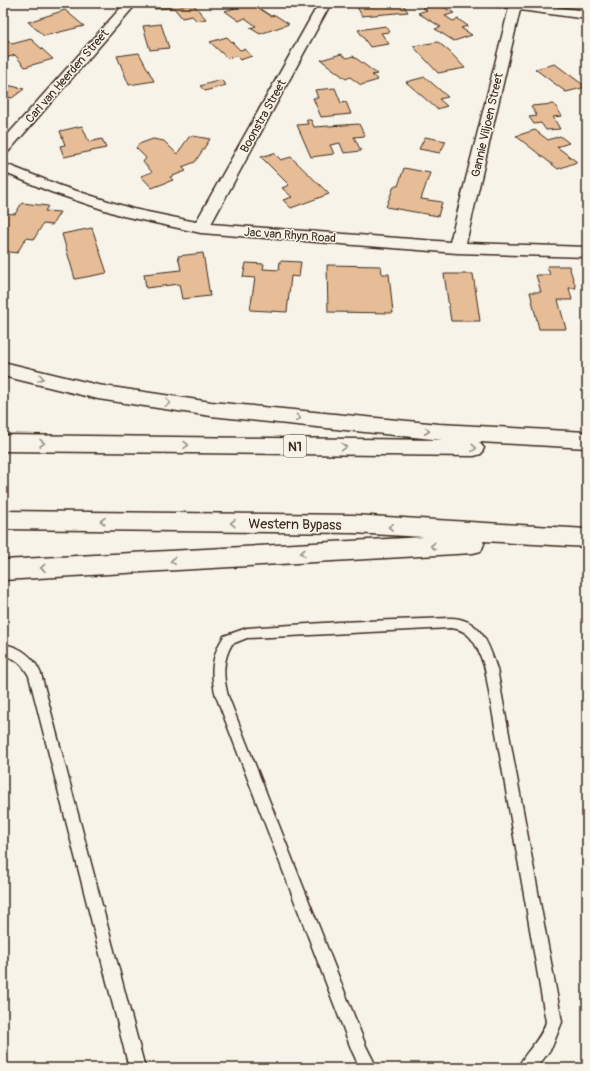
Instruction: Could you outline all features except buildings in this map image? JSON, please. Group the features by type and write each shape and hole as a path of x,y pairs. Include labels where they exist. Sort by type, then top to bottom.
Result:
{"main road":[{"name":"Carl van Heerden Street","path":"3,149 131,3"},
{"name":"Boonstra Street","path":"200,228 325,3"},
{"path":"495,3 587,16"},
{"name":"Gannie Viljoen Street","path":"457,248 516,5"},
{"name":"Jac van Rhyn Road","path":"3,167 56,189 130,214 200,228 457,248 587,252"},
{"path":"3,369 98,392 211,409 439,432 587,440"},
{"name":"N1","path":"3,443 587,449"},
{"name":"Western Bypass","path":"3,520 353,524 578,538"},
{"path":"3,570 578,538"}],"lane":[{"path":"369,1068 360,1051 222,696 217,677 220,655 228,640 247,633 452,622 469,628 479,640 491,669 554,1022 541,1053 526,1068"},
{"path":"3,650 10,650 21,655 28,663 34,674 137,1068"}]}
